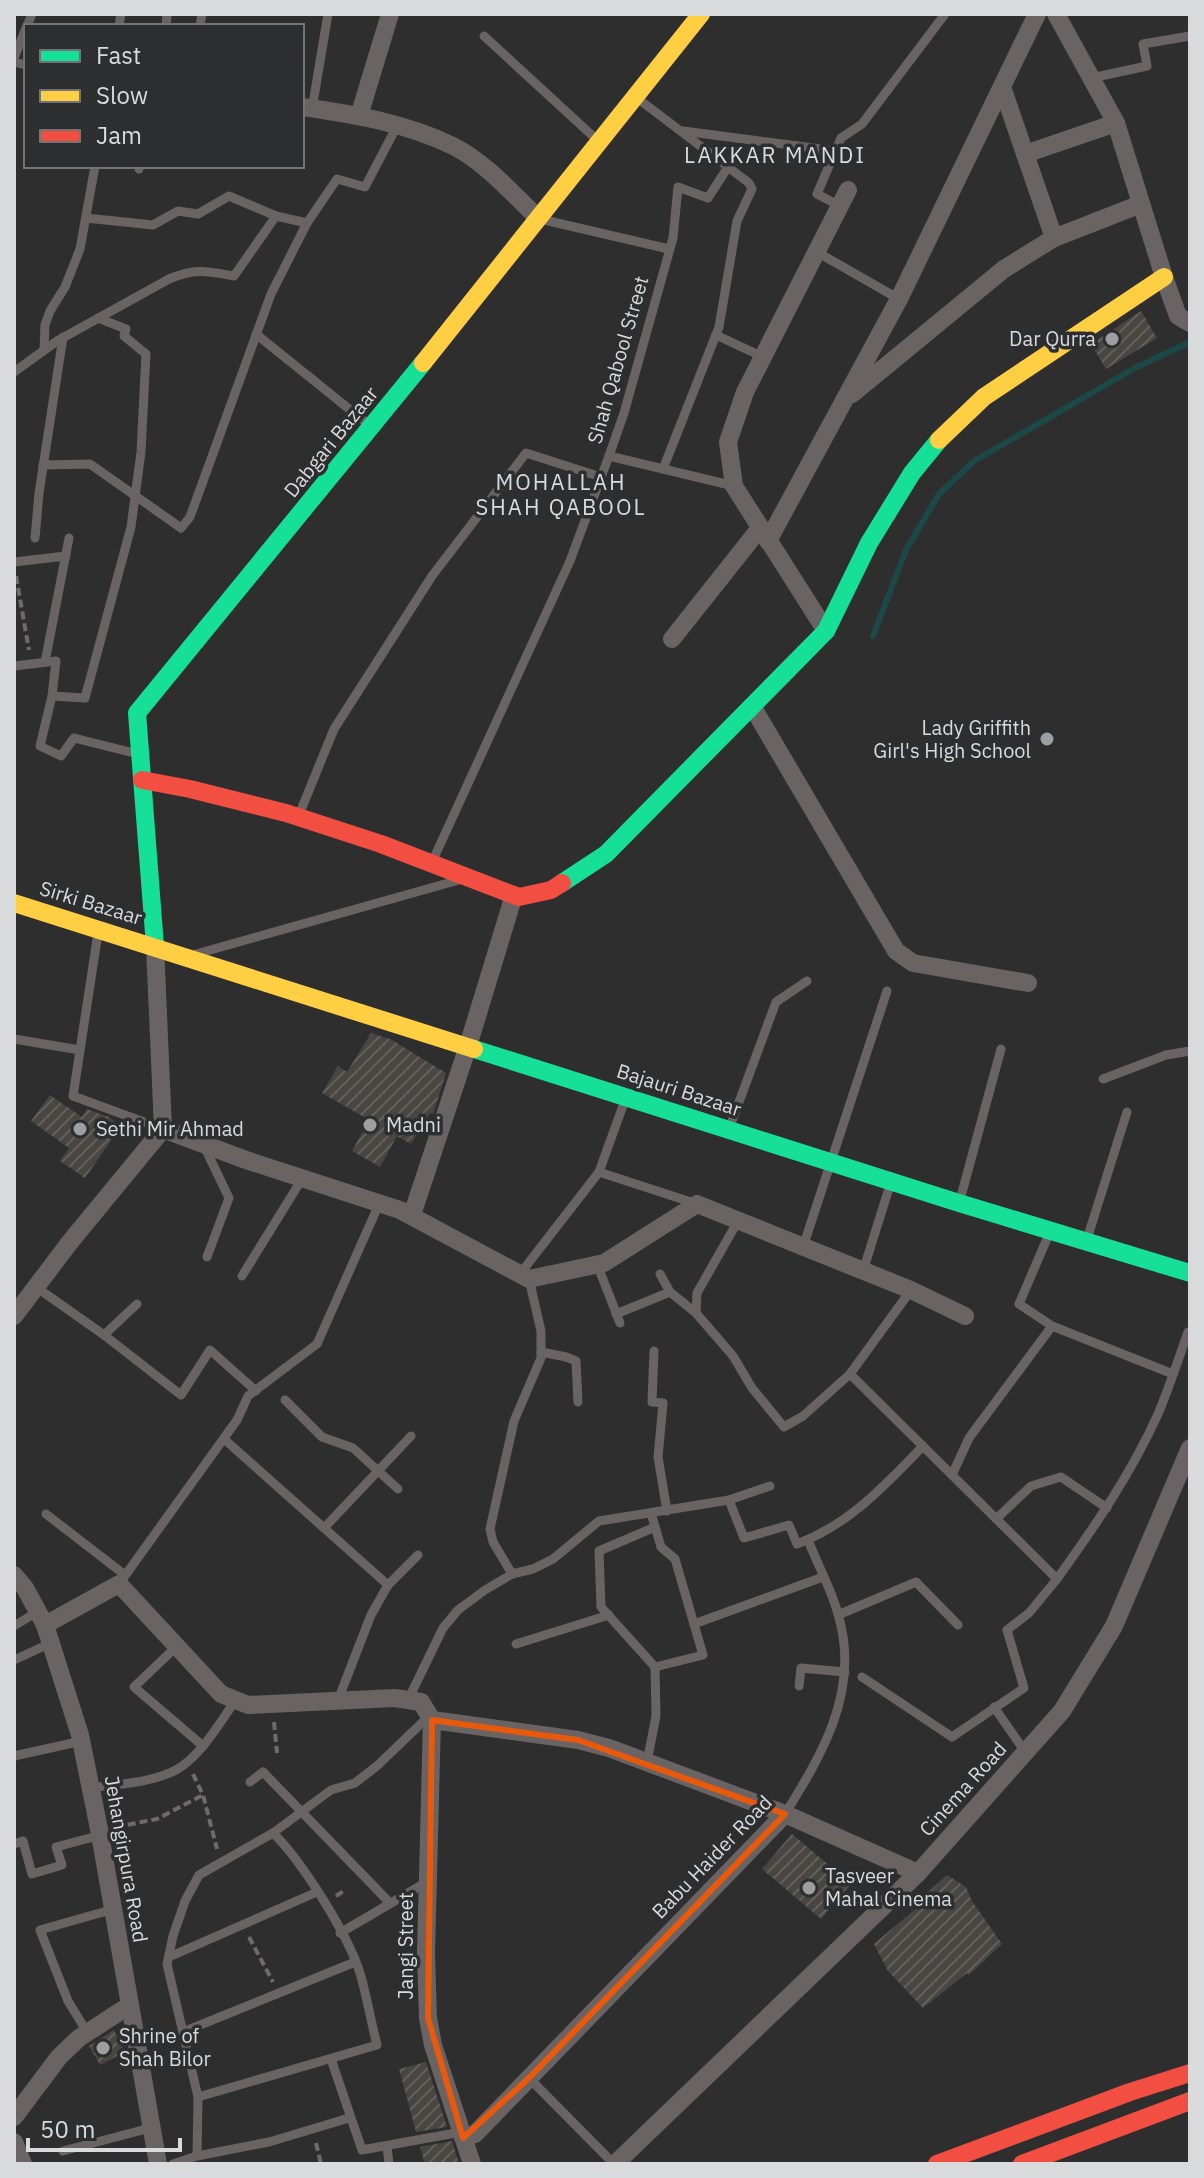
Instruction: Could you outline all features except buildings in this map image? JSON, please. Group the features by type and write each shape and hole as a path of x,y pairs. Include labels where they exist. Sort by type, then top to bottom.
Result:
{"street":[{"path":"359,116 390,14"},
{"name":"Dabgari Bazaar","path":"155,946 137,713 372,427 701,14"},
{"path":"672,639 764,534 845,399 899,299 1037,14"},
{"path":"1064,17 1091,78 1116,123 1178,316 1190,323"},
{"path":"1002,87 1054,238"},
{"path":"307,108 359,116 454,146 488,170 538,218"},
{"path":"1025,154 1116,123"},
{"path":"826,631 734,486 728,442 745,392 844,198"},
{"path":"845,399 1004,269 1054,238 1141,204"},
{"path":"142,780 252,802 514,895 528,897 551,890 606,854 826,631 869,543 905,484 950,427 1020,371 1164,277"},
{"path":"752,706 896,951 913,963 1028,983"},
{"path":"412,1215 514,895"},
{"name":"Sirki Bazaar","path":"14,903 155,946"},
{"path":"14,1316 163,1129 155,946"},
{"name":"Bajauri Bazaar","path":"155,946 959,1203 1190,1273"},
{"path":"163,1129 412,1215 524,1277 604,1263 697,1204 911,1290 965,1316"},
{"name":"Cinema Road","path":"614,2164 918,1873 1062,1711 1114,1626 1190,1448"},
{"name":"Jehangirpura Road","path":"14,1575 45,1626 82,1741 158,2164"},
{"path":"45,1626 122,1580 176,1647 221,1694 248,1705 395,1698 421,1702 431,1718 578,1740 647,1762 785,1814 918,1873"},
{"name":"Jangi Street","path":"431,1718 426,1953 428,2018 433,2045 472,2164"},
{"name":"Babu Haider Road","path":"462,2135 475,2134 785,1814"},
{"path":"14,2117 59,2057 87,2032 130,2005"},
{"path":"937,2164 1190,2073"},
{"path":"1022,2164 1190,2101"},
{"path":"1064,2117 1070,2146"},
{"path":"14,2142 23,2164"}],"lane":[{"path":"307,108 328,14"},
{"path":"844,198 817,194 841,138 862,124 945,14"},
{"path":"14,60 24,32"},
{"path":"484,36 598,141"},
{"path":"1091,78 1147,66 1143,44 1190,36"},
{"path":"634,96 749,183 752,189 737,221 716,335 663,469"},
{"path":"43,465 90,464 181,528 190,517 271,294 307,223 337,179 365,187 397,126"},
{"path":"679,131 836,151"},
{"name":"Shah Qabool Street","path":"431,863 570,561 609,456 624,413 669,249 678,187 708,198 728,167"},
{"path":"44,350 45,325 80,249 95,168"},
{"path":"86,218 153,225 178,211 198,214 229,196 276,216 307,223"},
{"path":"14,372 63,337 187,271 204,270 234,276 276,216"},
{"path":"538,218 669,249"},
{"path":"817,252 899,299"},
{"path":"52,696 85,698 131,527 141,452 146,354 124,336 126,329 98,318"},
{"path":"256,334 372,427"},
{"path":"716,335 763,357"},
{"path":"35,538 63,337"},
{"path":"298,818 334,729 432,576 526,453 601,477"},
{"path":"609,456 734,486"},
{"path":"45,662 69,538"},
{"path":"14,562 66,556"},
{"path":"14,666 56,661 52,696 40,746 61,756 74,738 140,755"},
{"path":"186,956 470,877"},
{"path":"99,929 73,1096 163,1129"},
{"path":"729,1130 776,1002 807,981"},
{"path":"803,1247 887,991"},
{"path":"14,1039 80,1050"},
{"path":"959,1203 1001,1049"},
{"path":"1103,1079 1166,1055 1190,1051"},
{"path":"512,1574 493,1542 490,1529 514,1421 529,1391 541,1352 541,1331 524,1277 599,1172 626,1097"},
{"path":"1087,1242 1127,1112"},
{"path":"204,1145 229,1198 207,1257"},
{"path":"599,1172 697,1204"},
{"path":"242,1276 302,1179"},
{"path":"863,1271 891,1181"},
{"path":"46,1514 122,1580 224,1439 248,1396 317,1344 379,1204"},
{"path":"696,1313 697,1293 738,1221"},
{"path":"1050,1231 1019,1304 1052,1326 1173,1374"},
{"path":"597,1264 618,1318 670,1292"},
{"path":"660,1274 670,1292 696,1313 733,1356 752,1388 784,1427 803,1416 850,1374 911,1290"},
{"path":"36,1287 181,1395 210,1350 256,1391"},
{"path":"104,1335 137,1304"},
{"path":"952,1475 969,1438 1052,1326"},
{"path":"862,1677 952,1737 1024,1688 1007,1630 1029,1613 1057,1579 1107,1508 1158,1413 1188,1332"},
{"path":"654,1351 652,1402 663,1403 658,1457 667,1511"},
{"path":"541,1352 576,1361 578,1402"},
{"path":"850,1374 1057,1579"},
{"path":"285,1400 322,1437 353,1448 398,1489"},
{"path":"324,1528 411,1436"},
{"path":"224,1439 388,1585"},
{"path":"729,1500 744,1538 789,1525 797,1544 834,1528 868,1502 923,1446"},
{"path":"996,1519 1031,1486 1061,1477 1107,1508"},
{"path":"408,1700 443,1628 458,1610 512,1574 533,1569 553,1559 599,1521 729,1500 770,1486"},
{"path":"651,1513 661,1547 675,1559 703,1655 655,1667"},
{"path":"647,1762 656,1716 655,1667 601,1607 599,1551 655,1527"},
{"name":"Babu Haider Road","path":"785,1814 816,1765 841,1706 846,1662 838,1615 808,1540"},
{"path":"338,1700 371,1615 388,1585 418,1555"},
{"path":"694,1624 823,1577"},
{"path":"838,1615 916,1582 958,1625"},
{"path":"516,1644 609,1615"},
{"path":"14,1626 45,1626"},
{"path":"14,1660 45,1626"},
{"path":"176,1647 134,1687 203,1746"},
{"path":"799,1686 801,1668 845,1672"},
{"path":"91,1788 145,1780 177,1770 203,1746 236,1700"},
{"path":"994,1707 1026,1753"},
{"path":"197,2156 198,2097 167,1964 185,1901 199,1875 273,1833 331,1790 355,1783 431,1718"},
{"path":"14,1756 82,1741"},
{"path":"250,1782 263,1772 390,1903"},
{"path":"14,1844 23,1841 32,1874 62,1865 56,1847 100,1832"},
{"path":"198,2097 377,2045 355,1962 295,1856 273,1833"},
{"path":"340,1933 428,1881"},
{"path":"169,1957 317,1892"},
{"path":"87,2032 68,2001 40,1930 114,1909"},
{"path":"183,2032 355,1962"},
{"path":"331,2059 362,2150 462,2135"},
{"path":"529,2078 614,2164"},
{"path":"173,2164 197,2156 269,2142 349,2118"},
{"path":"63,2151 150,2128"},
{"path":"387,2146 389,2164"}],"path":[{"path":"14,562 30,664"},
{"path":"273,1703 277,1753"},
{"path":"187,1760 203,1795 220,1863"},
{"path":"100,1832 157,1819 203,1795"},
{"path":"242,1924 278,1994"},
{"path":"312,2129 321,2164"}],"highlighted area":[{"path":"432,1720 578,1740 785,1814 529,2078 463,2138 428,2018"}],"waterway":[{"path":"873,636 906,550 939,494 974,461 1135,368 1190,342"}],"traffic: fast":[{"path":"155,946 137,713 423,363"},
{"path":"562,883 606,854 826,631 869,543 912,473 939,440"},
{"path":"474,1049 1190,1273"}],"traffic: slow":[{"path":"423,363 701,14"},
{"path":"939,440 984,397 1164,277"},
{"path":"14,903 474,1049"}],"traffic: jam":[{"path":"142,780 286,813 381,844 519,897 551,890 562,883"},
{"path":"937,2164 1130,2092 1190,2073"},
{"path":"1022,2164 1190,2101"}],"place":[{"name":"Dar Qurra","path":"1112,339"},
{"name":"Lady Griffith Girl's High School","path":"1047,739"},
{"name":"Madni","path":"370,1125"},
{"name":"Sethi Mir Ahmad","path":"80,1129"},
{"name":"Tasveer Mahal Cinema","path":"809,1888"},
{"name":"Shrine of Shah Bilor","path":"103,2048"}],"district":[{"name":"LAKKAR MANDI","path":"775,155"},
{"name":"MOHALLAH SHAH QABOOL","path":"561,494"}]}
